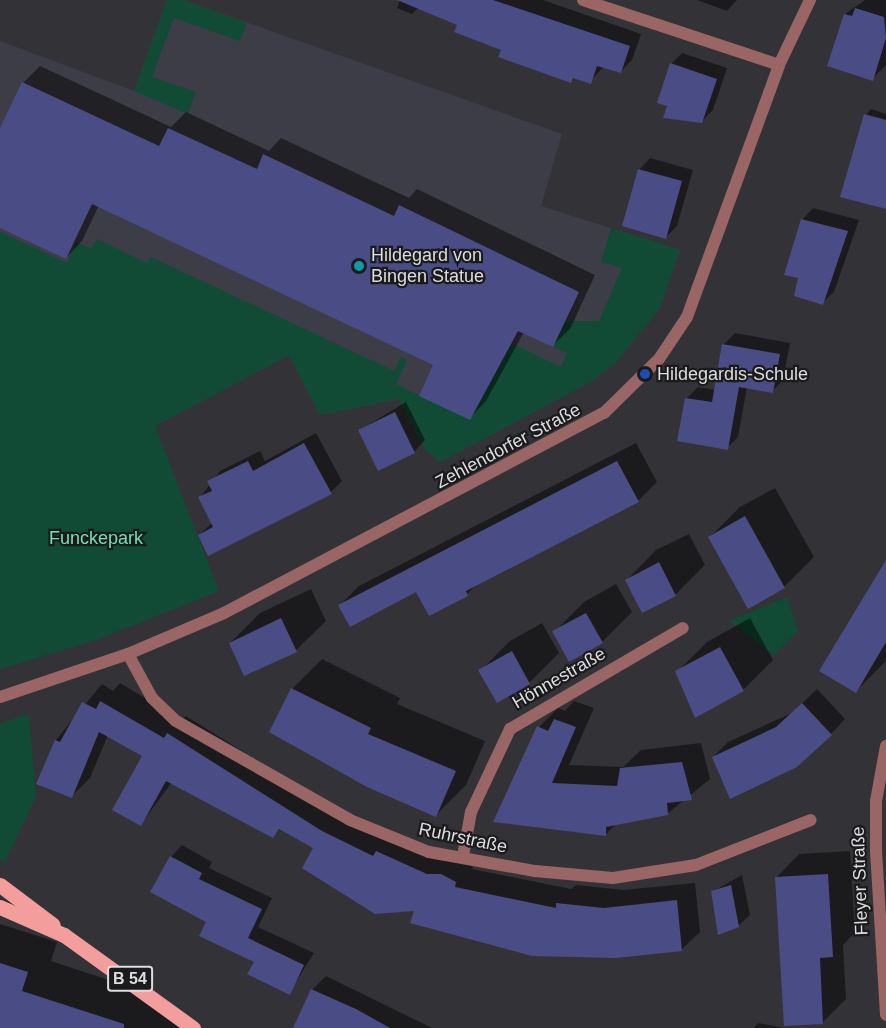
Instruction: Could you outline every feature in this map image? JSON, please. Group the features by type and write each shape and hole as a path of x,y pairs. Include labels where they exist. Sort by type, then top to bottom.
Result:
{"main road":[{"name":"B 54","path":"0,885 64,935 193,1028"},
{"name":"B 54","path":"0,907 64,935"}],"street":[{"path":"583,0 779,65"},
{"name":"Zehlendorfer Straße","path":"0,697 128,654 350,550 583,427 626,393 659,359 702,288 779,65 810,0"},
{"name":"Hönnestraße","path":"463,856 471,812 510,729 683,628"},
{"name":"Ruhrstraße","path":"128,654 161,708 251,766 378,833 429,852 463,856 535,871 613,878 706,862 811,819"},
{"name":"Fleyer Straße","path":"886,746 876,801 886,1015"}],"shaded area":[{"path":"167,0 183,0 562,134 541,206 680,250 659,309 616,362 592,381 440,462 425,449 399,399 320,415 289,355 155,426 0,241 0,41 134,91"}],"green space":[{"path":"167,0 183,0 247,23 240,41 174,18 152,77 196,92 188,114 134,91"},
{"name":"Funckepark","path":"611,228 680,250 659,309 616,362 592,381 440,462 425,449 399,399 320,415 289,355 155,426 219,591 96,640 0,669 0,232 67,263 76,242 91,248 97,239 147,263 151,257 394,371 401,357 407,360 396,384 470,420 512,344 561,367 567,353 553,347 565,321 599,321 622,268 601,262"},
{"path":"787,597 798,631 774,655 729,621"},
{"path":"29,714 36,797 5,861 0,859 0,723"}],"building":[{"path":"397,0 493,0 630,46 621,73 597,66 591,84 573,78 571,83 498,57 501,50 454,32 457,25"},
{"path":"855,8 884,17 886,38 873,81 827,66 844,14 852,16"},
{"path":"670,63 717,79 702,123 663,118 667,106 657,103"},
{"path":"22,82 159,146 168,128 257,169 263,154 394,216 399,205 579,292 553,347 518,331 470,420 419,396 433,365 92,204 66,259 0,228 0,128"},
{"path":"864,114 886,120 886,209 840,197"},
{"path":"638,169 682,181 666,239 622,226"},
{"path":"801,219 848,231 823,305 794,296 798,278 784,275"},
{"path":"722,344 780,354 773,393 739,387 728,450 677,441 685,398 712,402"},
{"path":"395,412 415,453 378,471 358,430"},
{"path":"304,443 332,494 208,556 198,535 213,527 198,497 212,491 207,481 248,461 253,471"},
{"path":"617,461 639,502 466,591 468,596 429,616 416,592 350,627 338,605"},
{"path":"745,516 785,588 748,609 708,537"},
{"path":"886,560 886,642 856,693 819,671"},
{"path":"659,562 676,596 642,613 625,580"},
{"path":"586,613 603,643 569,662 552,631"},
{"path":"281,618 297,652 244,676 229,643"},
{"path":"720,647 744,691 695,718 675,671"},
{"path":"512,651 530,684 497,703 478,670"},
{"path":"291,688 371,728 368,734 456,771 436,817 367,787 269,732"},
{"path":"100,701 164,738 167,733 322,831 373,856 376,851 427,874 441,874 456,882 455,887 556,908 556,903 604,908 677,900 682,951 616,958 532,956 410,923 414,911 375,914 302,868 313,848 279,829 273,838 166,781 141,826 112,810 142,756 99,732 72,798 36,784 55,740 60,742 82,702 96,709"},
{"path":"802,703 832,735 797,767 730,799 712,757 776,727"},
{"path":"554,719 576,727 552,783 617,786 620,768 682,762 692,800 667,803 668,815 606,827 606,836 493,822 537,726 548,731"},
{"path":"170,856 202,873 199,879 262,909 248,938 304,965 290,995 247,974 254,962 199,936 206,922 150,892"},
{"path":"828,874 833,957 820,958 823,1024 784,1026 775,877"},
{"path":"731,885 739,927 718,935 711,891"},
{"path":"0,963 28,972 22,991 124,1024 124,1028 0,1028"},
{"path":"311,989 356,1009 390,1028 293,1028"}],"place":[{"name":"Hildegard von Bingen Statue","path":"359,266"},
{"name":"Hildegardis-Schule","path":"645,374"}]}
